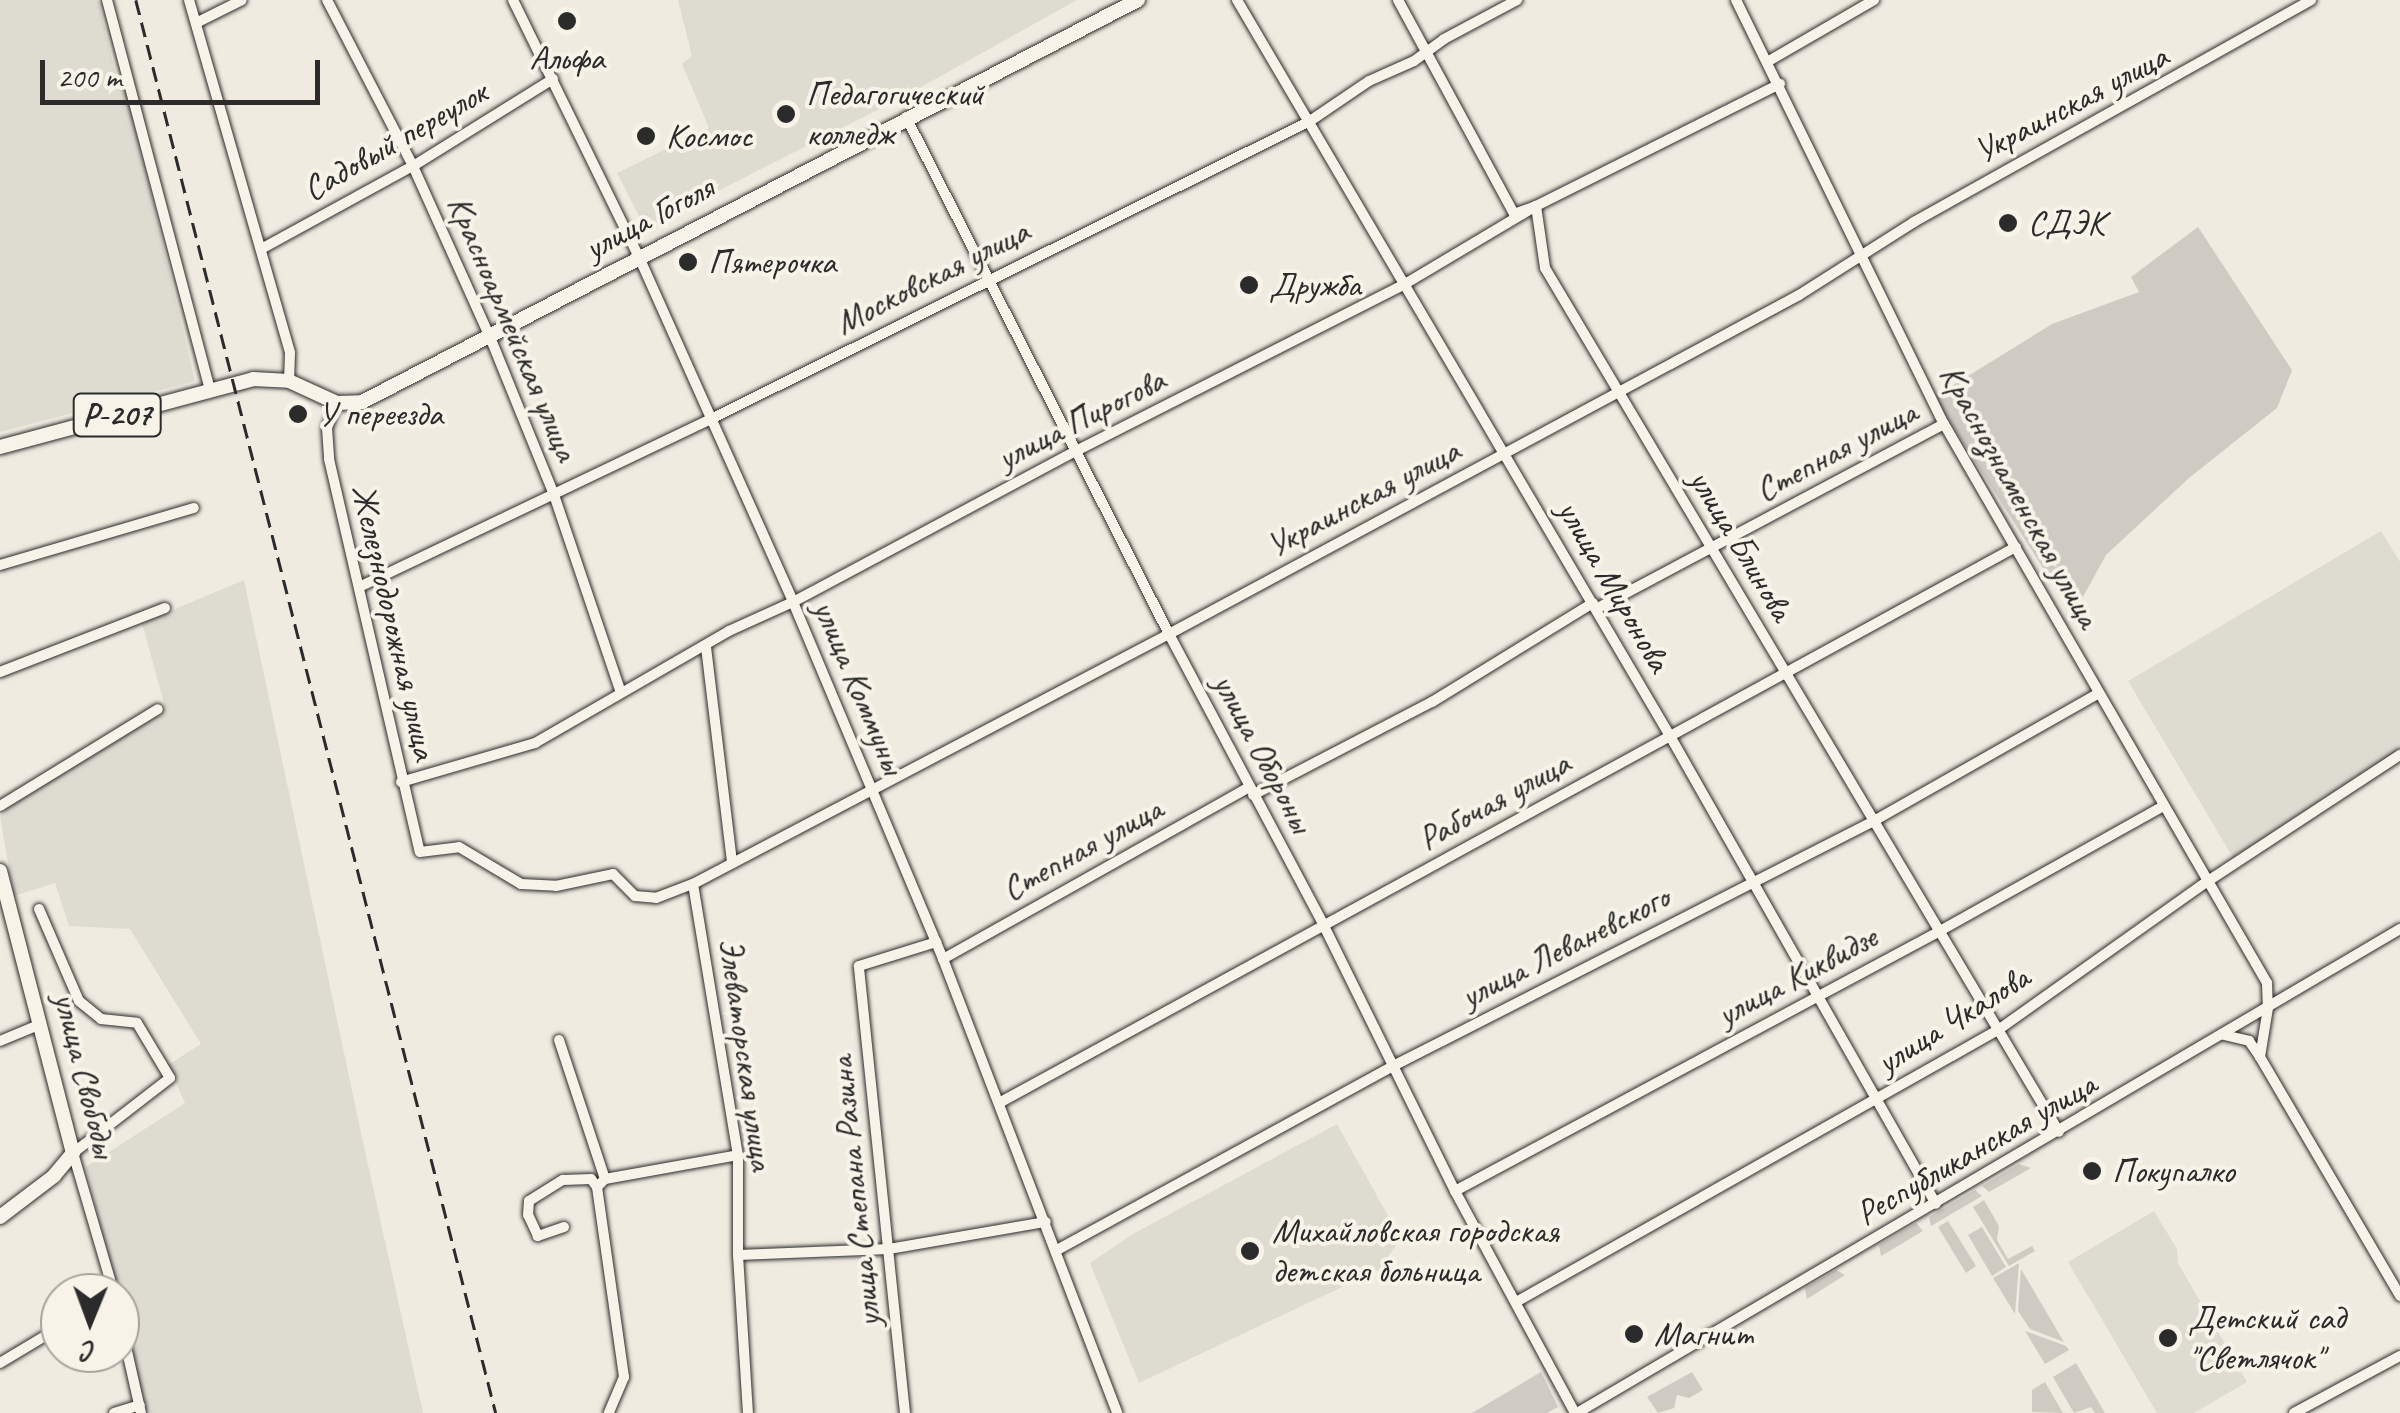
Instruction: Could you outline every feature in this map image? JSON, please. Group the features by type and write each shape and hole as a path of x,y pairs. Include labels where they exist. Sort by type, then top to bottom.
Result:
{"main road":[{"name":"улица Гоголя","path":"336,403 362,402 1138,0"},
{"name":"Р-207","path":"0,447 266,378 289,382 336,403"},
{"name":"улица Свободы","path":"0,871 5,909 73,1153"},
{"path":"0,1217 54,1176 73,1153"}],"street":[{"path":"106,0 210,390"},
{"path":"189,0 290,353 289,382"},
{"path":"196,22 242,0"},
{"name":"Красноармейская улица","path":"327,0 413,166 490,336 553,492 620,690"},
{"name":"улица Коммуны","path":"512,0 639,257 793,602 943,959 1117,1413"},
{"name":"улица Миронова","path":"1236,0 1505,452 1936,1204"},
{"path":"1398,0 1514,214 1536,206"},
{"name":"Московская улица","path":"361,586 712,419 988,278 1310,121 1368,81 1427,53 1444,38 1517,0"},
{"name":"Краснознаменская улица","path":"1736,0 1944,424 2267,984 2268,1008 2260,1056"},
{"path":"1767,62 1874,0"},
{"name":"Украинская улица","path":"420,852 459,847 520,884 556,886 603,873 613,874 635,896 646,898 692,884 1169,634 1798,295 1914,222 2311,0"},
{"name":"Садовый переулок","path":"262,248 413,166 553,79"},
{"name":"улица Пирогова","path":"402,782 535,744 620,690 706,647 729,631 793,602 1076,451 1405,284 1536,206 1780,84"},
{"name":"улица Обороны","path":"906,117 1169,634 1324,926 1455,1191 1576,1413"},
{"name":"улица Блинова","path":"1536,206 1545,268 2060,1132"},
{"name":"Железнодорожная улица","path":"336,403 328,428 329,459 420,852"},
{"name":"Степная улица","path":"943,959 1251,791 1432,702 1594,606 1712,549 1944,424"},
{"path":"0,565 194,508"},
{"name":"Рабочая улица","path":"999,1102 2016,547"},
{"path":"0,672 165,608"},
{"path":"706,647 732,861"},
{"name":"улица Леваневского","path":"1056,1250 1395,1065 1872,822 2098,693"},
{"path":"0,806 158,708"},
{"name":"улица Чкалова","path":"1516,1302 1998,1030 2208,881 2400,756"},
{"name":"улица Киквидзе","path":"1455,1191 1938,932 2163,806"},
{"name":"Элеваторская улица","path":"692,884 738,1155 738,1255 748,1413"},
{"path":"38,909 79,1001 100,1019 137,1023 170,1078 73,1153"},
{"name":"Республиканская улица","path":"1576,1413 2400,929"},
{"name":"улица Степана Разина","path":"905,1413 859,966 936,942"},
{"path":"2267,984 2297,992"},
{"path":"0,1041 40,1024"},
{"path":"2223,1034 2249,1041 2260,1056 2400,1296"},
{"path":"559,1040 601,1183 624,1377 609,1413"},
{"name":"улица Свободы","path":"73,1153 108,1273"},
{"path":"564,1228 538,1236 528,1215 529,1200 563,1180 590,1179 601,1183 738,1155"},
{"path":"738,1255 889,1249 1046,1222"},
{"path":"0,1363 40,1338"},
{"path":"2294,1413 2400,1356"},
{"path":"114,1413 141,1409 133,1373"}],"shaded area":[{"path":"0,0 98,0 116,75 127,92 195,381 0,432"},
{"name":"Педагогический колледж","path":"678,0 1077,0 905,96 645,228 617,173 709,128 682,64 692,56"},
{"path":"2198,227 2292,370 2277,408 2189,478 2106,555 2073,615 1934,397 2052,324 2139,292 2131,277"},
{"path":"2381,531 2400,562 2400,750 2234,859 2128,681"},
{"path":"244,580 423,1413 146,1413 136,1373 140,1373 140,1273 112,1273 86,1167 185,1103 168,1065 201,1044 130,929 69,926 55,883 14,896 0,817 20,796 165,707 142,623"},
{"name":"Михайловская городская детская больница","path":"1337,1124 1401,1239 1378,1270 1139,1383 1090,1263 1133,1234"},
{"path":"2019,1164 2031,1168 1989,1192 1982,1186"},
{"path":"1975,1190 1982,1196 1931,1226 1929,1217"},
{"path":"1984,1200 1999,1226 1997,1240 2008,1259 2032,1246 2035,1251 2009,1266 1973,1207"},
{"name":"Детский сад \"Светлячок\"","path":"2154,1211 2177,1249 2178,1263 2247,1382 2194,1413 2157,1413 2068,1262"},
{"path":"1948,1221 1976,1266 1966,1273 1938,1227"},
{"path":"1916,1223 1923,1231 1881,1256 1879,1245"},
{"path":"1982,1227 2006,1267 1992,1276 1968,1235"},
{"path":"2019,1263 2015,1314 1993,1278"},
{"path":"2021,1269 2064,1342 2030,1329 2018,1311"},
{"path":"1836,1270 1845,1275 1807,1299 1805,1288"},
{"path":"2025,1331 2066,1346 2069,1350 2045,1364"},
{"path":"2076,1363 2105,1413 2095,1413 2091,1407 2074,1413 2053,1377"},
{"path":"1541,1372 1558,1407 1547,1413 1472,1413"},
{"path":"1692,1372 1703,1390 1689,1398 1677,1395 1674,1408 1658,1413 1647,1397"},
{"path":"2045,1382 2063,1413 2032,1412 2032,1390"}],"railway":[{"path":"136,0 496,1413"}],"place":[{"name":"Альфа","path":"567,21"},
{"name":"Педагогический колледж","path":"786,114"},
{"name":"Космос","path":"646,136"},
{"name":"СДЭК","path":"2008,223"},
{"name":"Пятерочка","path":"688,262"},
{"name":"Дружба","path":"1249,285"},
{"name":"У переезда","path":"298,414"},
{"name":"Покупалко","path":"2092,1171"},
{"name":"Михайловская городская детская больница","path":"1250,1251"},
{"name":"Магнит","path":"1634,1334"},
{"name":"Детский сад \"Светлячок\"","path":"2168,1338"}]}
